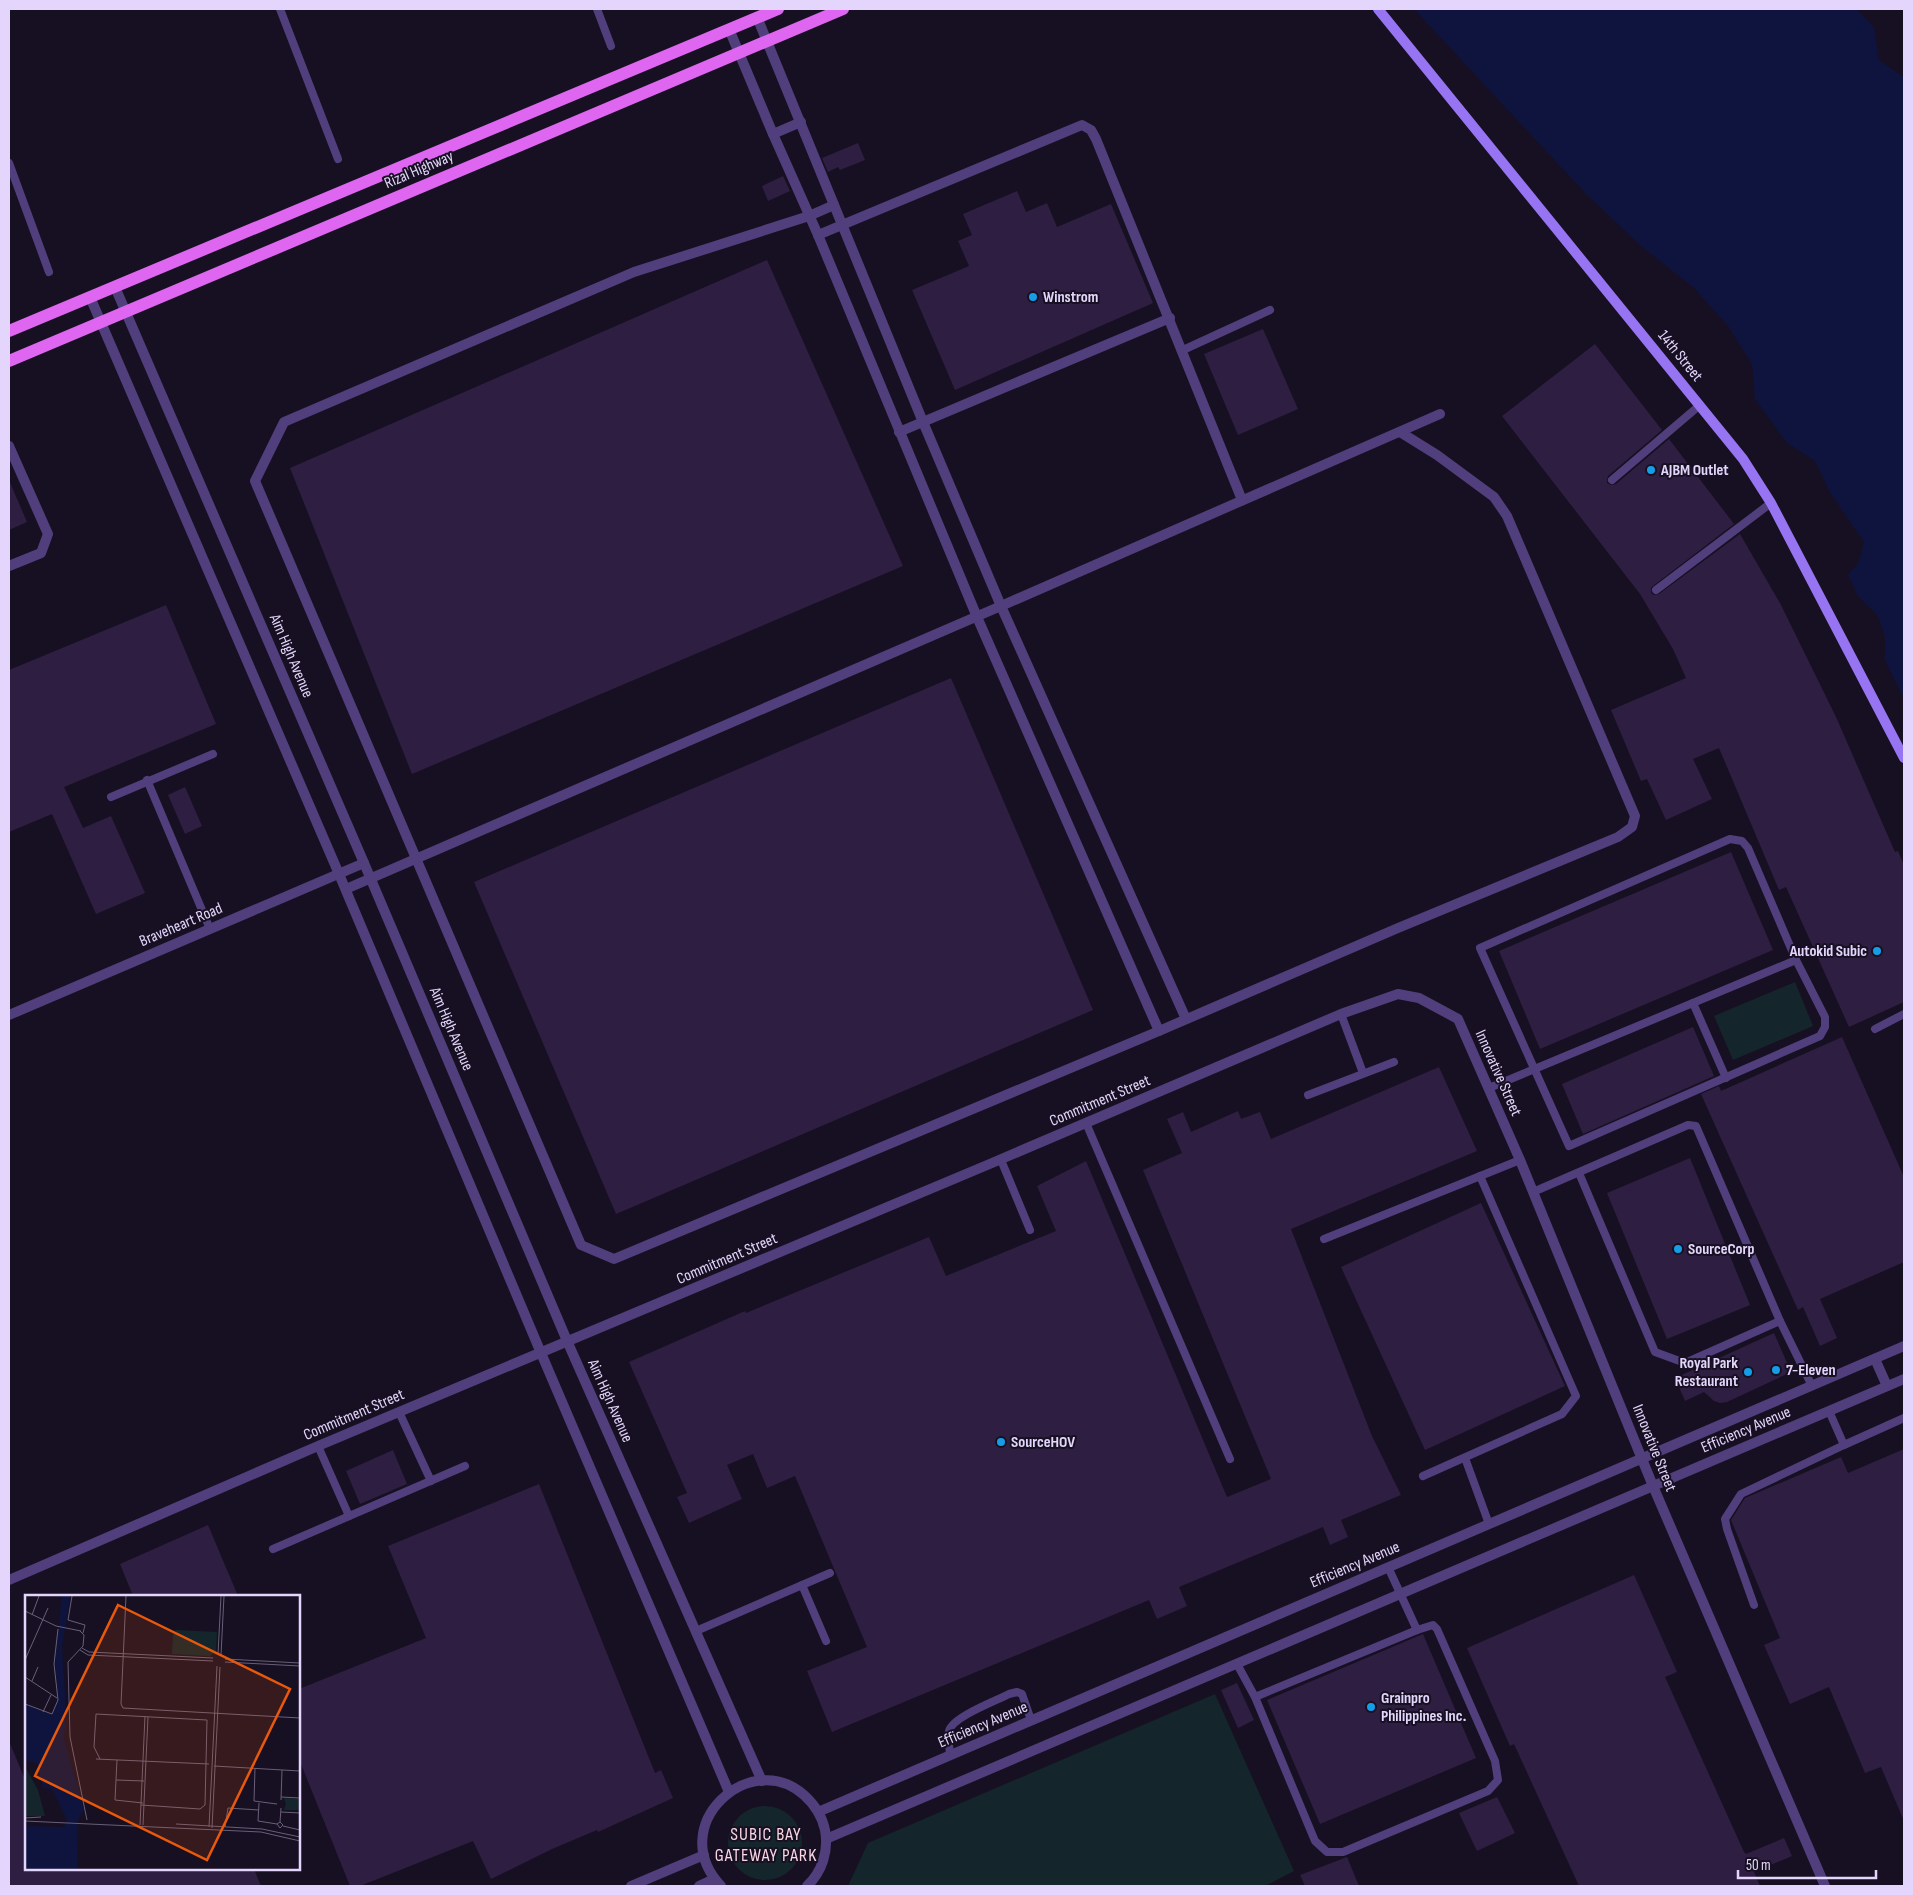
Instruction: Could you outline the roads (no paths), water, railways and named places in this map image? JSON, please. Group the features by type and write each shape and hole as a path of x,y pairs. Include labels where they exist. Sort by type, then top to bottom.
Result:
{"main road":[{"name":"Rizal Highway","path":"9,332 778,9"},
{"name":"Rizal Highway","path":"9,360 843,9"},
{"name":"14th Street","path":"1378,9 1743,459 1771,503 1904,758"}],"street":[{"path":"757,17 923,422 1001,606 1186,1019"},
{"path":"729,29 818,235 978,617 1159,1031"},
{"path":"773,134 801,122"},
{"path":"818,235 1082,125 1091,130 1096,138 1170,318 1242,500"},
{"path":"834,205 809,216 634,272 284,422 255,481 581,1245 614,1259 1618,837 1632,827 1635,816 1507,516 1494,497 1400,432"},
{"name":"Aim High Avenue","path":"115,287 371,878 568,1343 762,1781"},
{"path":"90,297 340,874 541,1353 729,1792"},
{"path":"899,432 1170,318"},
{"path":"346,889 978,617 1440,414"},
{"path":"9,446 48,534 41,553 9,566"},
{"name":"Braveheart Road","path":"9,1015 364,863"},
{"name":"Commitment Street","path":"9,1580 318,1446 568,1343 1341,1014 1398,994 1419,998 1458,1019"},
{"name":"Innovative Street","path":"1458,1019 1520,1160 1653,1486 1825,1886"},
{"name":"Efficiency Avenue","path":"818,1812 1904,1346"},
{"path":"1874,1359 1887,1386"},
{"name":"Efficiency Avenue","path":"826,1839 1904,1379"},
{"path":"698,1886 718,1883 704,1855 702,1841 710,1813 729,1792 745,1784 762,1781 776,1782 800,1792 810,1801 822,1820 826,1839 822,1864 817,1875 807,1886"},
{"path":"631,1886 704,1855"}],"lane":[{"path":"280,9 338,159"},
{"path":"597,9 611,46"},
{"path":"9,164 49,272"},
{"path":"1183,350 1270,310"},
{"path":"1612,480 1700,405"},
{"path":"1656,590 1771,503"},
{"path":"111,796 213,754"},
{"path":"148,780 210,929"},
{"path":"1730,840 1742,841 1748,848 1796,960 1825,1016 1825,1027 1820,1036 1569,1146 1534,1069 1480,948 1730,840"},
{"path":"1489,1088 1796,960"},
{"path":"1693,1003 1726,1078"},
{"path":"1341,1014 1363,1073"},
{"path":"1875,1029 1904,1014"},
{"path":"1308,1095 1394,1062"},
{"path":"1086,1123 1230,1459"},
{"path":"1533,1192 1688,1125 1696,1126 1780,1321 1812,1386"},
{"path":"1000,1160 1030,1230"},
{"path":"1324,1239 1520,1160"},
{"path":"1579,1173 1655,1352 1685,1363 1780,1321"},
{"path":"1424,1476 1562,1414 1576,1396 1480,1176"},
{"path":"1829,1411 1844,1445"},
{"path":"400,1412 431,1481"},
{"path":"1754,1605 1725,1519 1741,1494 1904,1418"},
{"path":"318,1446 349,1516"},
{"path":"1465,1458 1489,1524"},
{"path":"272,1549 465,1466"},
{"path":"1388,1567 1417,1630"},
{"path":"696,1631 830,1573"},
{"path":"802,1585 826,1641"},
{"path":"1237,1664 1255,1698 1315,1841 1327,1852 1343,1852 1352,1849 1488,1792 1498,1780 1495,1762 1437,1629 1433,1625 1255,1698"},
{"path":"950,1755 948,1733 951,1725 960,1718 1009,1694 1017,1692 1022,1694 1031,1720"}],"place":[{"name":"Winstrom","path":"1033,297"},
{"name":"AJBM Outlet","path":"1651,470"},
{"name":"Autokid Subic","path":"1877,951"},
{"name":"SourceCorp","path":"1678,1249"},
{"name":"7-Eleven","path":"1776,1370"},
{"name":"Royal Park Restaurant","path":"1748,1372"},
{"name":"SourceHOV","path":"1001,1442"},
{"name":"Grainpro Philippines Inc.","path":"1371,1707"}],"district":[{"name":"SUBIC BAY GATEWAY PARK","path":"766,1844"}]}
